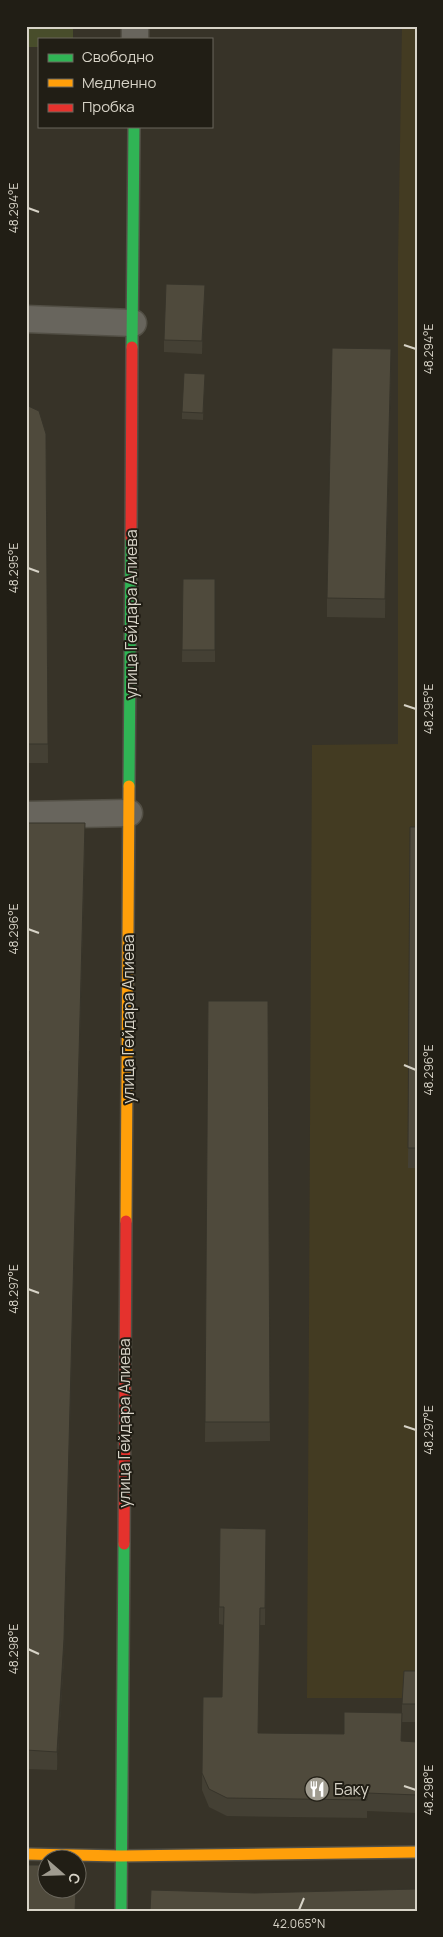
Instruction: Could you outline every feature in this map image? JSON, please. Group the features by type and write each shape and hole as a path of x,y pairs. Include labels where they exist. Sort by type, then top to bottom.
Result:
{"street":[{"name":"улица Гейдара Алиева","path":"121,1911 134,128"},
{"path":"26,319 133,323"},
{"path":"26,815 129,814"},
{"path":"26,1854 121,1856 417,1852"}],"shaded area":[{"path":"402,26 417,26 417,1698 307,1698 312,745 398,744 398,262"}],"green space":[{"path":"26,26 73,26 73,38 38,38 38,47 26,47"}],"building":[{"path":"27,188 28,230 26,230"},
{"path":"166,284 205,285 202,341 164,340"},
{"path":"332,348 391,349 385,599 327,598"},
{"path":"184,373 205,374 203,413 182,412"},
{"path":"26,405 39,411 46,434 48,744 26,744"},
{"path":"183,579 215,579 215,650 182,650"},
{"path":"26,823 85,823 64,1639 57,1752 26,1750 26,1158 29,1051 26,1051"},
{"path":"410,827 417,827 417,1148 408,1148"},
{"path":"208,1001 268,1001 270,1422 205,1422"},
{"path":"220,1528 266,1529 265,1608 260,1608 258,1733 344,1734 344,1712 402,1713 401,1741 417,1742 417,1795 367,1793 367,1800 227,1798 209,1789 202,1773 203,1697 222,1697 224,1607 219,1607"},
{"path":"404,1671 417,1671 417,1704 402,1704"},
{"path":"26,1865 38,1865 38,1900 76,1900 75,1911 26,1911"},
{"path":"417,1889 417,1911 150,1911 151,1890 254,1893"}],"traffic: fast":[{"path":"132,347 134,128"},
{"path":"129,786 131,538"},
{"path":"121,1911 124,1544"}],"traffic: slow":[{"path":"126,1221 129,786"},
{"path":"26,1854 121,1856 417,1852"}],"traffic: jam":[{"path":"131,538 132,347"},
{"path":"124,1544 126,1221"}],"place":[{"name":"Баку","path":"317,1789"}]}
